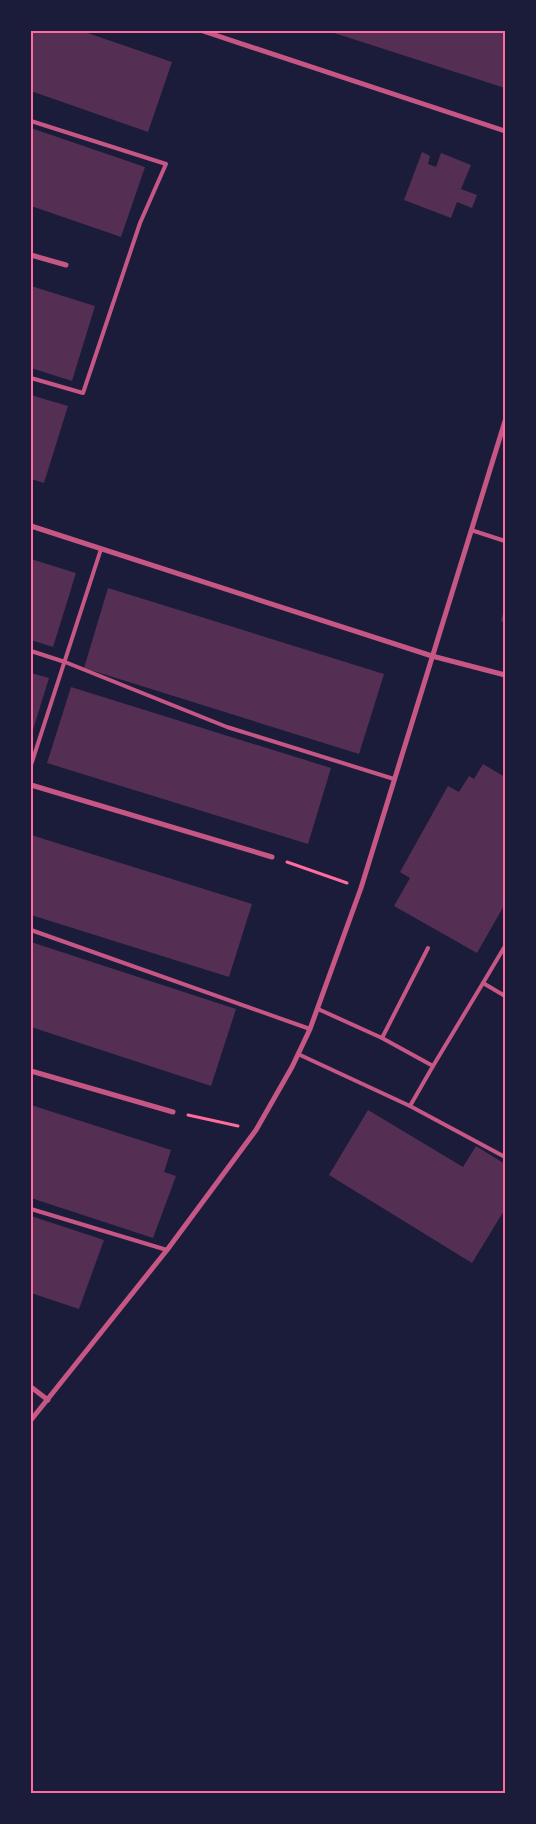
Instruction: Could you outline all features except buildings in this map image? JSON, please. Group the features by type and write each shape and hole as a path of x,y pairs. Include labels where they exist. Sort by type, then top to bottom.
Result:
{"street":[{"path":"203,31 505,131"},
{"path":"31,255 66,265"},
{"path":"31,1420 167,1250 256,1130 310,1029 361,888 505,421"},
{"path":"31,526 432,656 505,675"},
{"path":"31,785 272,857"},
{"path":"31,1071 173,1112"},
{"path":"31,1387 48,1400"}],"lane":[{"path":"31,121 166,164 140,223 83,393 31,378"},
{"path":"471,530 505,540"},
{"path":"31,765 102,549"},
{"path":"31,651 65,662 227,727 394,779"},
{"path":"31,930 310,1029"},
{"path":"410,1106 505,946"},
{"path":"382,1038 428,948"},
{"path":"483,983 505,996"},
{"path":"318,1009 382,1038 433,1066"},
{"path":"298,1054 410,1106 505,1157"},
{"path":"31,1209 167,1250"}],"path":[{"path":"272,857 361,888"},
{"path":"173,1112 256,1130"}]}
